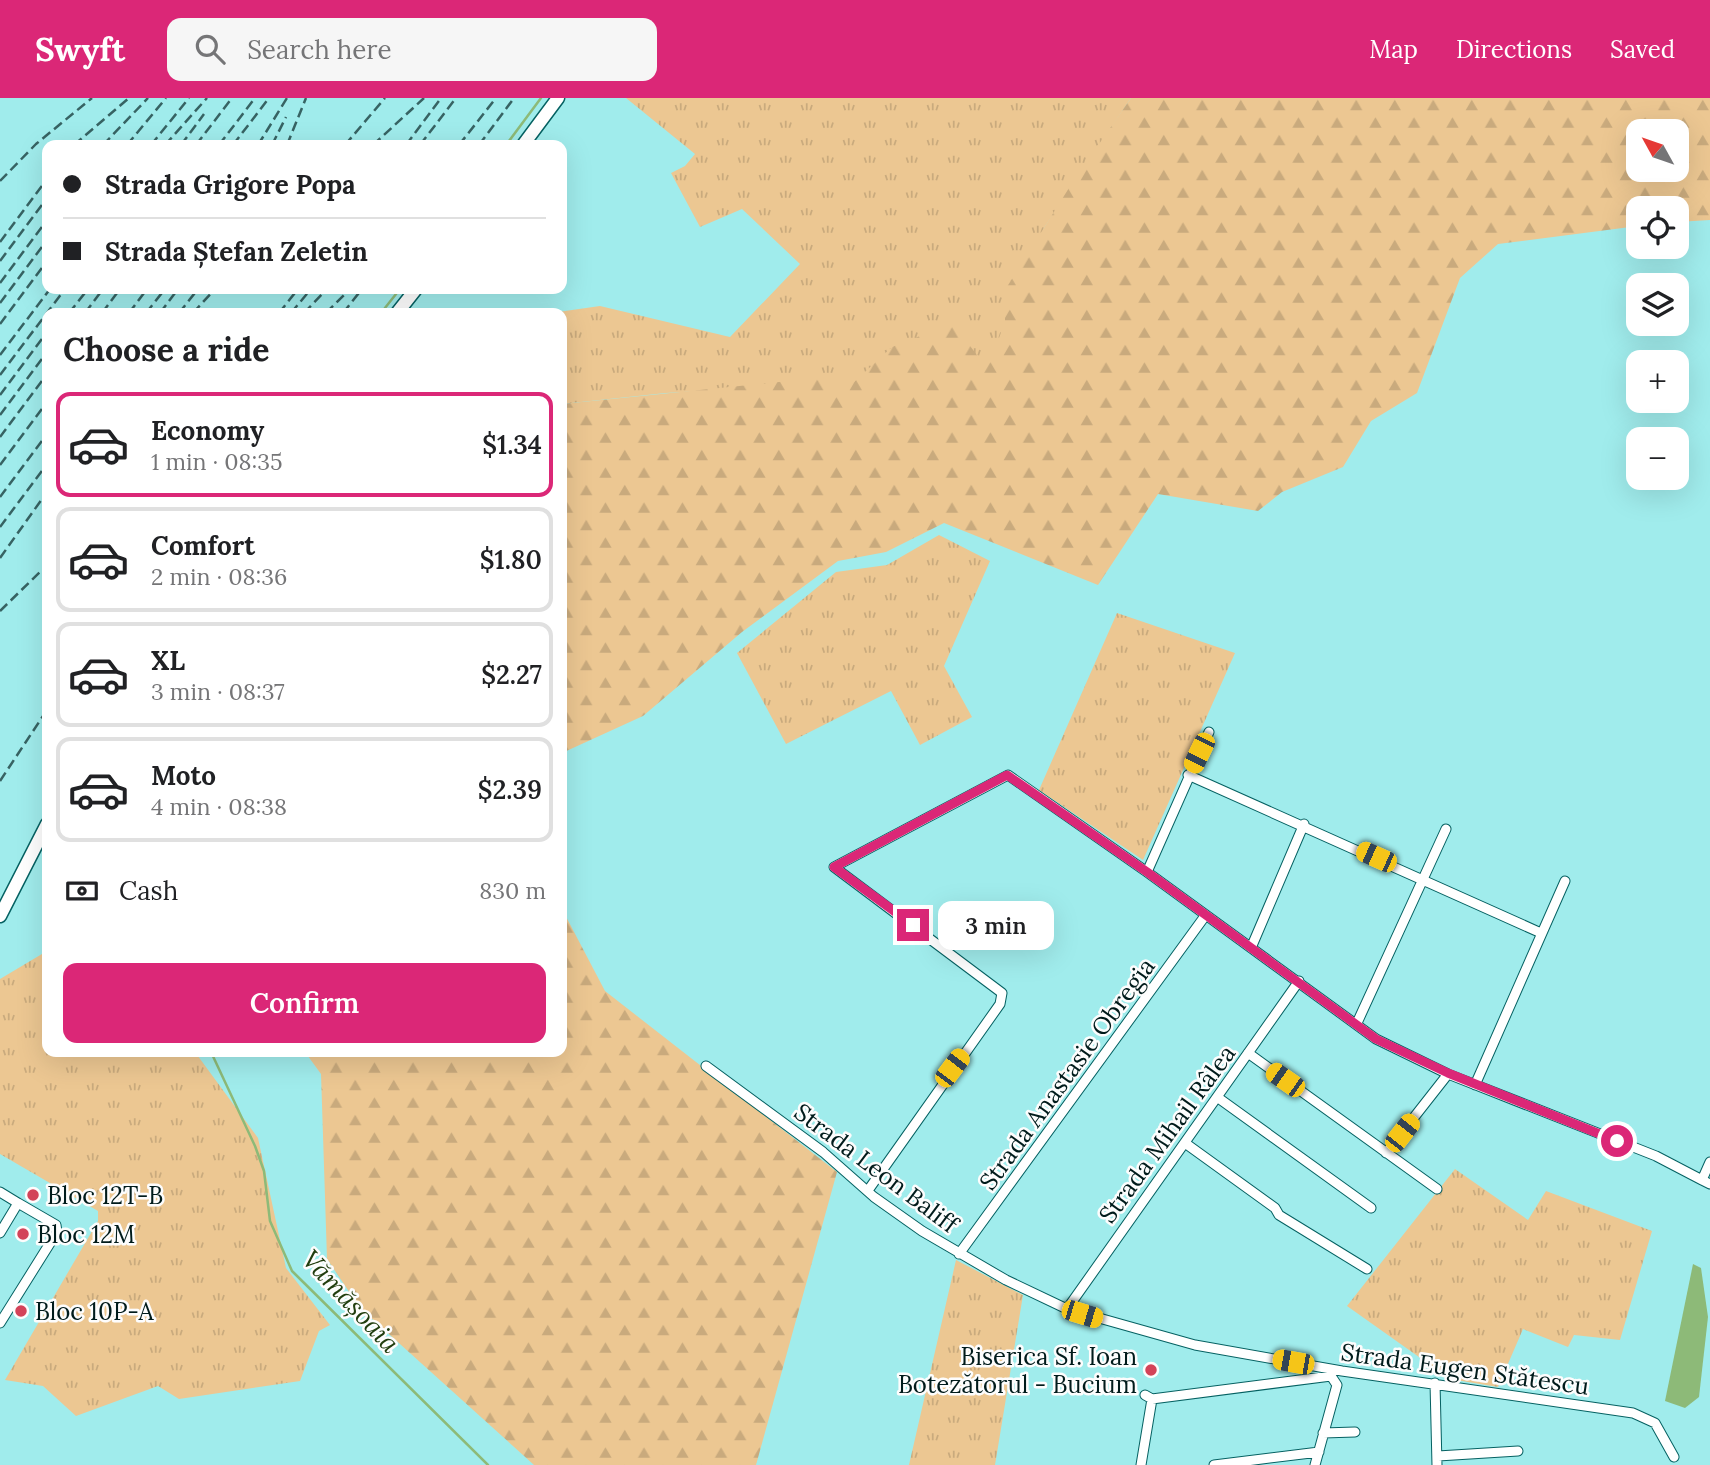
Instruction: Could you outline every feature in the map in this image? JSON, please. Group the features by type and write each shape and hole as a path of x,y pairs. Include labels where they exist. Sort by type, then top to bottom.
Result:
{"main road":[{"path":"527,140 558,98"},
{"path":"401,308 412,294"},
{"path":"0,916 42,834"}],"street":[{"path":"1147,872 1209,732"},
{"path":"869,1189 1000,1004 1002,993 834,867 1007,775 1394,1049 1475,1085 1656,1156 1706,1182 1710,1162"},
{"path":"1188,775 1304,824 1541,933"},
{"path":"1251,948 1304,824"},
{"path":"1357,1023 1446,829"},
{"path":"1475,1085 1565,881"},
{"name":"Strada Anastasie Obregia","path":"959,1254 1205,916"},
{"name":"Strada Mihail Râlea","path":"1067,1309 1299,981"},
{"path":"1248,1054 1437,1189"},
{"name":"Strada Leon Baliff","path":"706,1066 823,1152 895,1213 959,1254 1067,1309"},
{"path":"1386,1153 1448,1073"},
{"path":"1217,1097 1371,1208"},
{"path":"1185,1143 1275,1208 1279,1215 1367,1269"},
{"path":"0,1192 56,1225 57,1232 0,1323"},
{"path":"0,1233 18,1203"},
{"name":"Strada Eugen Stătescu","path":"1067,1309 1195,1345 1644,1417 1660,1430 1674,1457"},
{"path":"1141,1465 1148,1397 1324,1376 1335,1379 1337,1385 1315,1465"},
{"path":"1435,1383 1438,1460 1518,1451"},
{"path":"1324,1433 1355,1432"},
{"path":"1214,1465 1319,1452"}],"green space":[{"path":"626,98 1131,98 1044,228 969,427 854,382 666,393 567,403 567,311 600,306 730,337 800,264 742,209 700,227 671,173 685,166 695,154"},
{"path":"1131,98 1710,98 1710,220 1689,221 1689,196 1626,196 1626,228 1498,244 1460,278 1417,393 1371,421 1343,467 1282,492 1258,511 1158,494 1098,585 944,523 886,552 838,561 742,632 643,716 567,751 567,403 847,375 854,382 892,347 953,323 985,366 991,361 1005,321 1005,290 1074,180"},
{"path":"939,535 990,561 944,666 972,717 920,745 891,691 786,744 737,653 836,572 887,565"},
{"path":"1117,613 1235,653 1143,860 1039,790"},
{"path":"567,919 605,991 837,1172 756,1465 534,1465 360,1308 327,1259 321,1074 309,1057 567,1057"},
{"path":"42,954 42,1057 199,1057 258,1138 286,1268 330,1325 319,1331 300,1381 179,1399 158,1386 76,1416 43,1386 5,1380 98,1221 98,1211 0,1154 0,979"},
{"path":"1455,1169 1528,1220 1546,1191 1652,1231 1620,1340 1574,1335 1568,1347 1523,1329 1498,1387 1450,1379 1347,1306"},
{"path":"956,1260 1023,1295 995,1465 909,1465"}],"shaded area":[{"path":"1693,1264 1701,1268 1708,1317 1699,1397 1685,1408 1665,1401"}],"waterway":[{"name":"Vămășoaia","path":"510,140 541,98"},
{"name":"Vămășoaia","path":"385,308 396,294"},
{"name":"Vămășoaia","path":"213,1057 255,1146 264,1171 270,1221 292,1271 488,1465"}],"railway":[{"path":"0,181 36,144 92,98"},
{"path":"80,140 129,98"},
{"path":"108,140 148,98"},
{"path":"131,140 166,98"},
{"path":"155,140 189,98"},
{"path":"169,140 207,98"},
{"path":"200,140 232,98"},
{"path":"223,140 255,98"},
{"path":"237,140 269,98"},
{"path":"261,140 287,98"},
{"path":"289,140 306,98"},
{"path":"349,140 385,98"},
{"path":"378,140 424,98"},
{"path":"410,140 441,98"},
{"path":"424,140 456,98"},
{"path":"463,140 496,98"},
{"path":"483,140 514,98"},
{"path":"185,140 204,114"},
{"path":"274,140 286,117"},
{"path":"0,242 42,186"},
{"path":"0,261 42,205"},
{"path":"0,283 42,227"},
{"path":"0,303 42,247"},
{"path":"0,324 42,268"},
{"path":"0,355 46,294"},
{"path":"51,308 61,294"},
{"path":"73,308 84,294"},
{"path":"89,308 99,294"},
{"path":"106,308 116,294"},
{"path":"133,308 143,294"},
{"path":"150,308 161,294"},
{"path":"164,308 174,294"},
{"path":"183,308 194,294"},
{"path":"198,308 210,294"},
{"path":"283,308 294,294"},
{"path":"295,308 307,294"},
{"path":"309,308 322,294"},
{"path":"331,308 345,294"},
{"path":"347,308 358,294"},
{"path":"0,375 42,319"},
{"path":"0,395 42,339"},
{"path":"0,415 42,359"},
{"path":"0,437 42,381"},
{"path":"0,465 42,409"},
{"path":"0,497 42,441"},
{"path":"0,527 42,471"},
{"path":"0,558 42,499"},
{"path":"0,611 42,570"},
{"path":"0,781 42,718"}],"place":[{"name":"Bloc 12T-B","path":"33,1195"},
{"name":"Bloc 12M","path":"23,1234"},
{"name":"Bloc 10P-A","path":"21,1311"},
{"name":"Biserica Sf. Ioan Botezătorul - Bucium","path":"1151,1370"}],"route":[{"path":"913,925 834,867 913,828 1007,775 1147,872 1376,1039 1448,1073 1617,1141"}]}
